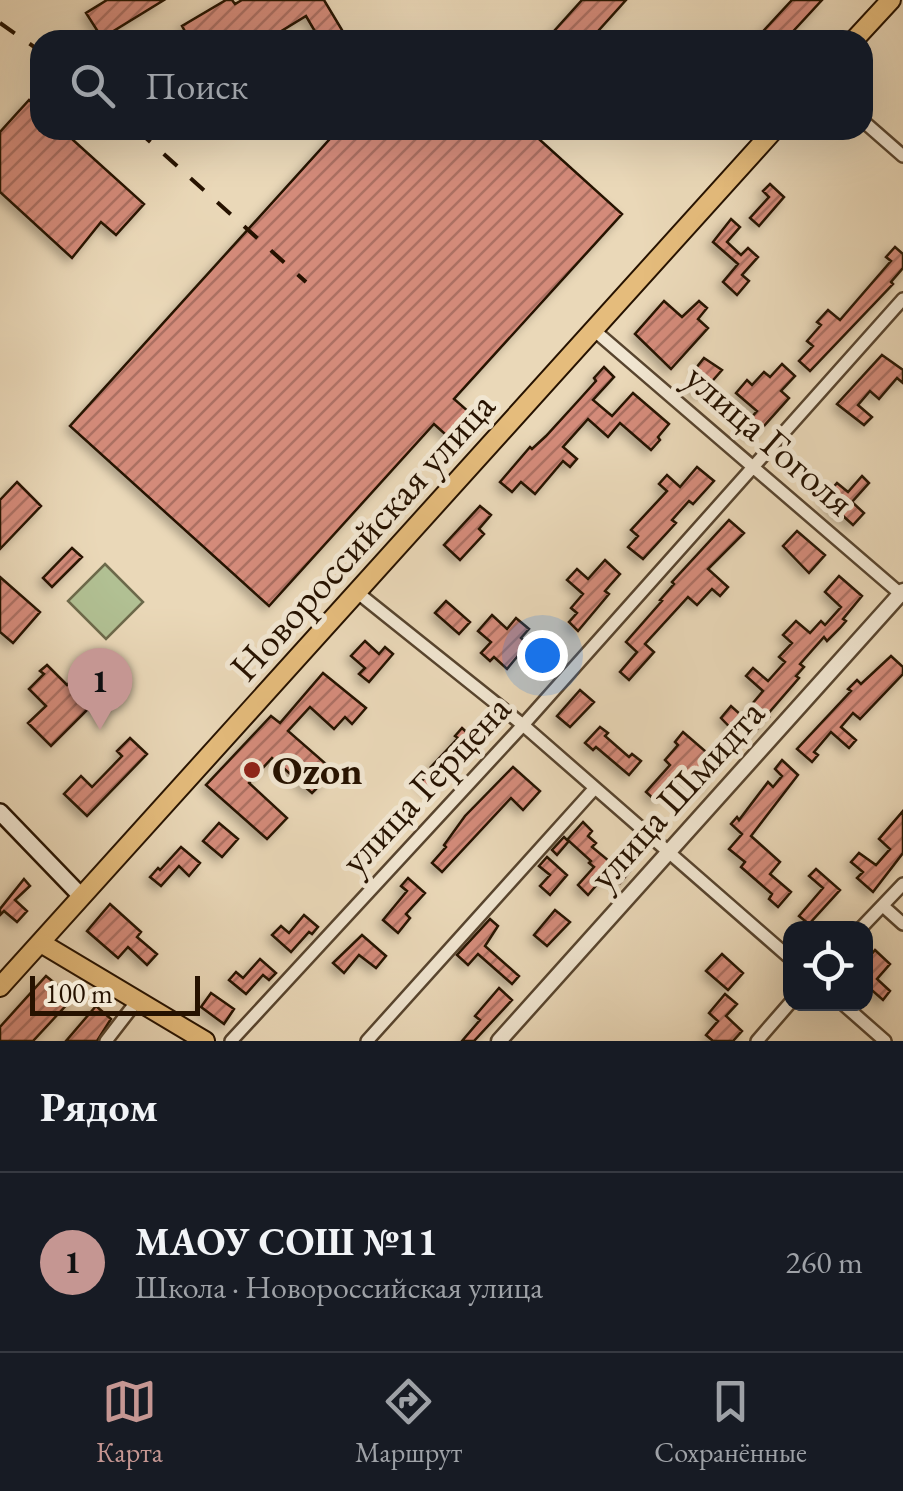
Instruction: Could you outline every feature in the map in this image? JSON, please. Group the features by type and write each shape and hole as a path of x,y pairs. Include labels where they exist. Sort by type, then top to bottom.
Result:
{"main road":[{"path":"863,30 891,0"},
{"name":"Новороссийская улица","path":"0,987 765,140"},
{"path":"0,812 82,896"},
{"path":"41,943 204,1041"}],"street":[{"path":"873,129 903,156"},
{"name":"улица Герцена","path":"231,1041 523,725 903,299"},
{"name":"улица Гоголя","path":"595,332 902,593"},
{"path":"358,593 523,725 783,952"},
{"name":"улица Шмидта","path":"498,1041 902,593"},
{"path":"367,1041 594,789"},
{"path":"868,921 903,884"},
{"path":"883,906 903,924"},
{"path":"106,1041 138,1000"},
{"path":"757,1041 783,1011"},
{"path":"851,1011 885,1041"}],"green space":[{"path":"105,564 143,602 106,639 68,601"}],"building":[{"path":"107,0 164,0 115,30 97,30 86,13"},
{"path":"226,0 235,4 242,0 324,0 342,30 314,30 306,16 283,30 184,30 182,26"},
{"path":"582,0 626,0 599,30 555,30"},
{"path":"792,0 822,0 794,30 764,30"},
{"path":"29,100 30,140 73,140 144,204 116,235 101,222 72,258 0,192 0,132"},
{"path":"329,140 540,140 622,214 454,399 477,419 455,443 434,424 269,606 70,426"},
{"path":"770,184 784,197 759,226 750,218 769,197 763,191"},
{"path":"731,219 740,227 727,242 741,255 748,248 758,257 742,275 749,281 737,295 723,282 738,264 713,242"},
{"path":"895,247 903,254 903,268 893,284 810,371 799,361 813,346 807,341 821,325 817,322 828,310 840,320 891,261 886,257"},
{"path":"664,301 682,317 699,301 707,308 698,319 708,328 671,369 635,334"},
{"path":"882,355 903,370 903,383 897,378 879,399 870,391 858,405 872,417 864,425 837,404"},
{"path":"704,358 722,370 700,395 692,388 703,374 696,368"},
{"path":"782,364 795,376 781,391 789,398 754,437 742,428 757,411 736,393 747,380 752,385 764,372 770,377"},
{"path":"604,367 614,377 593,400 612,416 633,393 669,424 658,437 660,440 651,450 620,423 608,437 588,419 563,447 577,459 570,467 563,461 535,494 521,482 512,492 500,482 578,401"},
{"path":"697,467 714,481 693,504 689,501 672,520 676,523 643,559 628,547 638,536 631,530 667,491 659,484 667,475 680,487"},
{"path":"862,476 869,483 852,502 864,513 853,525 842,515 840,518 823,499 837,483 848,492"},
{"path":"17,482 41,506 0,549 0,500"},
{"path":"480,506 491,515 479,529 484,534 460,560 444,545"},
{"path":"729,520 744,533 708,569 728,587 720,596 712,589 697,605 688,597 645,644 654,652 629,680 620,672 637,652 626,642 662,601 672,582"},
{"path":"797,531 825,555 809,573 783,546"},
{"path":"72,548 82,557 52,587 43,578"},
{"path":"605,560 620,574 605,591 609,594 578,631 569,622 577,613 571,608 583,594 567,580 577,569 588,579"},
{"path":"839,576 862,596 840,628 827,641 824,637 800,664 804,667 796,676 799,678 744,742 721,718 731,706 742,716 763,691 746,676 753,668 768,681 785,662 779,657 792,643 783,635 796,621 810,633 821,621 825,625 841,607 825,592"},
{"path":"0,577 40,612 13,643 0,632"},
{"path":"446,601 470,622 459,634 435,613"},
{"path":"492,615 507,629 516,618 529,629 521,638 531,647 524,655 521,652 507,669 494,657 490,661 481,653 491,642 478,631"},
{"path":"365,641 379,654 385,647 393,654 369,682 359,674 365,668 351,656"},
{"path":"891,656 903,667 903,674 860,719 853,713 841,727 856,740 849,748 831,732 814,752 818,755 812,762 797,749 857,680 861,684"},
{"path":"47,665 67,685 77,674 93,690 85,698 92,705 51,746 28,723 46,706 29,689"},
{"path":"323,673 366,708 352,724 345,717 334,729 310,707 288,731 334,771 312,793 272,758 249,783 287,818 267,839 206,785 271,716 280,723"},
{"path":"580,690 594,702 570,727 557,716"},
{"path":"600,727 629,757 632,754 641,761 629,775 596,747 593,750 585,743"},
{"path":"462,728 473,738 461,751 467,756 432,792 421,782"},
{"path":"683,732 712,757 701,769 711,778 701,789 681,772 656,801 646,792 670,765 665,760"},
{"path":"130,738 147,754 87,816 64,794 81,776 92,787 122,756 117,751"},
{"path":"782,760 798,775 751,836 780,862 770,874 791,892 778,907 769,899 772,894 741,867 745,862 729,849 742,834 731,824 737,817 739,820 768,782 773,787 782,776 775,769"},
{"path":"513,767 540,791 523,810 511,798 442,872 432,863 444,845 465,816"},
{"path":"903,811 903,853 873,892 857,878 863,872 851,862 859,853 876,865 890,849 879,839"},
{"path":"583,822 592,831 588,836 596,843 592,847 615,866 619,861 630,871 620,883 608,872 588,895 578,885 594,867 591,861 569,841 557,855 552,850"},
{"path":"219,823 238,839 222,857 203,841"},
{"path":"181,847 200,863 189,876 179,866 161,886 150,877"},
{"path":"547,857 567,875 550,895 540,886 550,875 539,866"},
{"path":"816,869 840,890 812,921 805,921 799,916 823,888 809,876"},
{"path":"408,878 425,893 406,914 410,918 398,933 383,920 407,891 401,886"},
{"path":"24,879 30,886 15,900 27,911 17,922 4,911 0,915 0,909"},
{"path":"110,904 141,932 137,937 157,954 147,965 128,947 118,958 87,931"},
{"path":"555,910 570,922 547,946 534,935"},
{"path":"304,915 318,927 291,952 272,935 281,926 289,933"},
{"path":"490,919 498,926 485,946 519,976 512,984 478,954 468,965 457,955"},
{"path":"362,935 386,956 376,968 359,955 344,973 333,963"},
{"path":"875,950 890,964 877,979 890,991 883,1000 873,991"},
{"path":"722,954 743,973 728,990 706,971"},
{"path":"260,959 276,973 269,980 263,975 246,994 229,980 236,972 243,978"},
{"path":"46,976 73,998 33,1041 0,1041 0,1027"},
{"path":"499,988 512,1000 474,1041 462,1041 480,1020 475,1016"},
{"path":"211,993 234,1009 224,1024 201,1007"},
{"path":"725,994 737,1004 726,1016 742,1031 733,1041 713,1041 706,1035 718,1021 709,1013"},
{"path":"96,1006 111,1019 97,1041 66,1041"}],"railway":[{"path":"0,23 30,44"},
{"path":"148,140 306,282"}],"place":[{"name":"МАОУ СОШ №11","path":"100,730"},
{"name":"Ozon","path":"252,770"}]}
